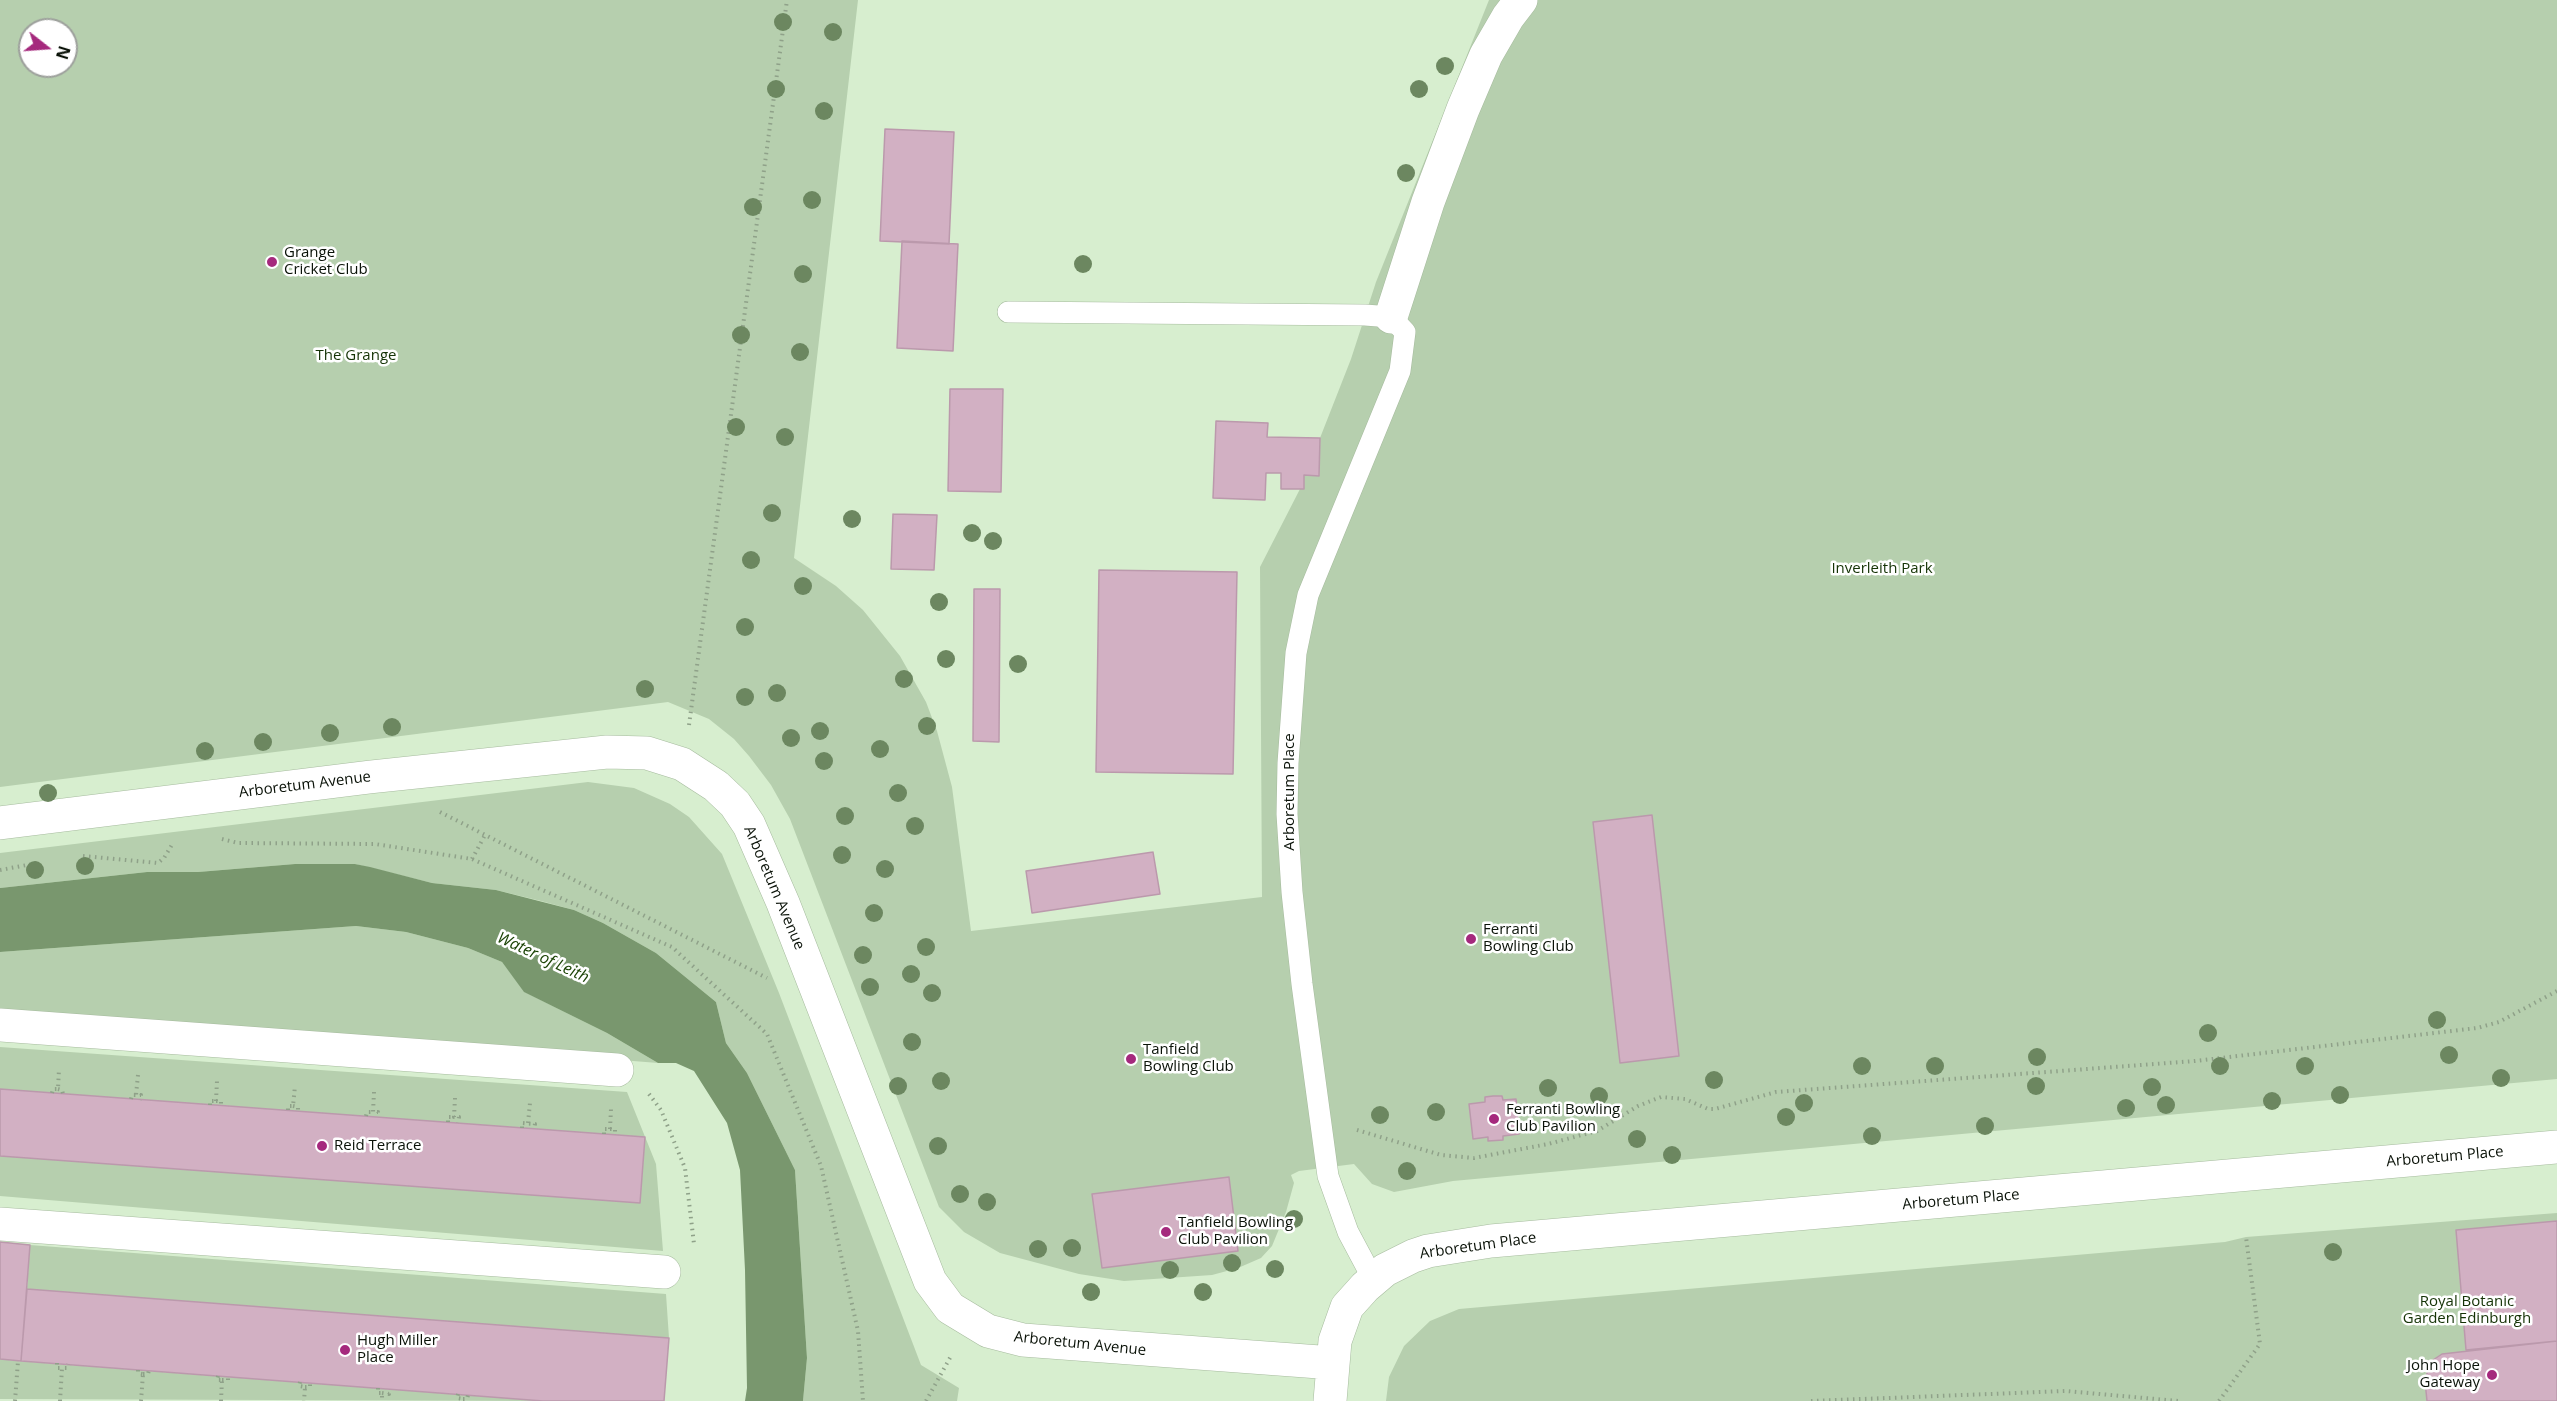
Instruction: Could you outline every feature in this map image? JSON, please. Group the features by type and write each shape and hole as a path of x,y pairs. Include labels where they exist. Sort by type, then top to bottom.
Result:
{"street":[{"path":"1391,317 1428,202 1463,108 1486,55 1508,17 1521,0"},
{"name":"Arboretum Avenue","path":"0,823 370,777 607,752 647,753 682,764 716,786 735,804 749,825 783,903 821,1006 930,1281 950,1308 988,1331 1007,1337 1039,1342 1333,1363"},
{"path":"0,1025 617,1070"},
{"name":"Arboretum Place","path":"1330,1401 1335,1341 1342,1318 1354,1297 1373,1279 1413,1256 1491,1241 2557,1147"},
{"path":"0,1224 664,1272"}],"lane":[{"path":"1008,312 1391,317"},
{"name":"Arboretum Place","path":"1373,1279 1348,1232 1333,1196 1328,1176 1302,984 1288,825 1288,763 1296,653 1308,596 1400,371 1405,332 1391,317"}],"path":[{"path":"682,764 695,688 787,0"},
{"path":"433,808 821,1006"},
{"path":"471,860 485,835"},
{"path":"81,856 158,862 164,858 177,837"},
{"path":"220,838 238,843 375,844 471,860 672,947 767,1034 822,1166 858,1331 863,1401"},
{"path":"0,870 42,862"},
{"path":"1321,1121 1442,1155 1474,1158 1548,1144 1597,1131 1643,1103 1661,1097 1685,1099 1708,1109 1715,1109 1776,1092 2196,1061 2477,1028 2499,1022 2557,991"},
{"path":"617,1070 644,1087 661,1110 686,1168 695,1250 693,1276 664,1272"},
{"path":"52,1093 53,1089 58,1087 63,1094"},
{"path":"131,1099 136,1093 141,1095 140,1100"},
{"path":"210,1105 210,1101 216,1099 221,1101 221,1106"},
{"path":"288,1110 288,1106 293,1105 298,1107 298,1111"},
{"path":"366,1116 367,1112 373,1110 378,1112 378,1117"},
{"path":"448,1122 448,1117 454,1114 459,1117 459,1123"},
{"path":"528,1123 529,1118"},
{"path":"522,1128 522,1123 528,1123 535,1124 534,1129"},
{"path":"604,1134 604,1128 610,1127 615,1129 615,1135"},
{"path":"2219,1401 2260,1344 2246,1237"},
{"path":"926,1401 970,1321"},
{"path":"15,1401 18,1361"},
{"path":"57,1364 57,1368 67,1368 68,1364"},
{"path":"60,1401 62,1368"},
{"path":"138,1370 138,1373 143,1374 148,1374 149,1370"},
{"path":"141,1401 143,1374"},
{"path":"218,1376 218,1380 228,1380 228,1377"},
{"path":"221,1401 222,1380"},
{"path":"300,1382 299,1386 305,1387 310,1387 310,1383"},
{"path":"304,1401 305,1387"},
{"path":"378,1388 378,1393 389,1394 389,1389"},
{"path":"1811,1401 2066,1391 2178,1401"},
{"path":"382,1393 382,1401"},
{"path":"458,1394 457,1398 463,1400 468,1399 468,1395"}],"green space":[{"name":"Inverleith Park","path":"0,0 858,0 794,558 836,586 863,610 900,656 926,702 937,731 952,787 971,931 1262,897 1260,567 1300,489 1304,489 1304,475 1319,476 1320,438 1351,359 1376,282 1489,0 2557,0 2557,1079 1453,1181 1394,1192 1372,1184 1354,1164 1299,1171 1291,1175 1294,1183 1286,1212 1272,1246 1261,1258 1238,1268 1212,1275 1124,1281 1079,1274 1000,1253 964,1232 939,1207 790,819 771,785 734,739 709,719 668,702 0,787"},
{"path":"588,782 634,788 670,804 689,817 722,854 779,993 921,1365 959,1388 957,1401 803,1401 807,1358 795,1170 747,1073 726,1043 716,1002 656,953 603,923 574,910 496,890 432,883 355,864 295,864 198,872 147,872 0,888 0,853"},
{"path":"356,926 406,932 468,948 502,962 525,992 607,1033 658,1063 0,1010 0,952"},
{"path":"0,1047 627,1092 656,1164 663,1251 0,1196 0,1156 640,1203 645,1137 0,1089"},
{"name":"Royal Botanic Garden Edinburgh","path":"2557,1213 2557,1401 1386,1401 1389,1377 1404,1346 1430,1321 1459,1309 2225,1242 2246,1237"},
{"path":"30,1245 666,1294 669,1338 27,1289"},
{"path":"0,1359 18,1361 543,1401 0,1399"}],"water":[{"name":"Water of Leith","path":"295,864 355,864 432,883 496,890 574,910 603,923 656,953 716,1002 726,1043 747,1073 795,1170 807,1358 803,1401 745,1401 747,1388 745,1270 740,1170 727,1123 694,1071 676,1063 658,1063 607,1033 524,992 502,962 468,948 406,932 356,926 0,952 0,888 147,872 198,872"}],"building":[{"path":"885,129 954,132 949,244 880,241"},
{"path":"902,241 958,244 953,351 897,348"},
{"path":"950,389 1003,389 1001,492 948,491"},
{"path":"1216,421 1268,423 1267,437 1320,438 1319,476 1304,475 1304,489 1281,489 1281,473 1266,473 1265,500 1213,498"},
{"path":"893,514 937,515 934,570 891,569"},
{"path":"1099,570 1237,572 1233,774 1096,772"},
{"path":"974,589 1000,589 999,742 973,741"},
{"path":"1652,815 1679,1056 1620,1063 1593,822"},
{"path":"1153,852 1160,894 1032,913 1026,871"},
{"name":"Reid Terrace","path":"0,1089 645,1137 640,1203 0,1156"},
{"name":"Ferranti Bowling Club Pavilion","path":"1502,1096 1503,1100 1516,1099 1519,1134 1503,1136 1503,1140 1488,1141 1488,1137 1473,1139 1469,1104 1485,1102 1485,1097"},
{"name":"Tanfield Bowling Club Pavilion","path":"1229,1177 1238,1251 1102,1268 1092,1194"},
{"path":"2557,1221 2557,1341 2466,1350 2456,1230"},
{"path":"0,1242 30,1245 21,1361 0,1359"},
{"name":"Hugh Miller Place","path":"27,1289 669,1338 664,1401 543,1401 21,1361"},
{"name":"John Hope Gateway","path":"2557,1341 2557,1401 2427,1401 2425,1381 2428,1370 2433,1360 2442,1354"}],"place":[{"name":"Grange Cricket Club","path":"272,262"},
{"name":"Ferranti Bowling Club","path":"1471,939"},
{"name":"Tanfield Bowling Club","path":"1131,1059"},
{"name":"Ferranti Bowling Club Pavilion","path":"1494,1119"},
{"name":"Reid Terrace","path":"322,1146"},
{"name":"Tanfield Bowling Club Pavilion","path":"1166,1232"},
{"name":"Hugh Miller Place","path":"345,1350"},
{"name":"John Hope Gateway","path":"2492,1375"}],"park label":[{"name":"The Grange","path":"356,356"}]}
